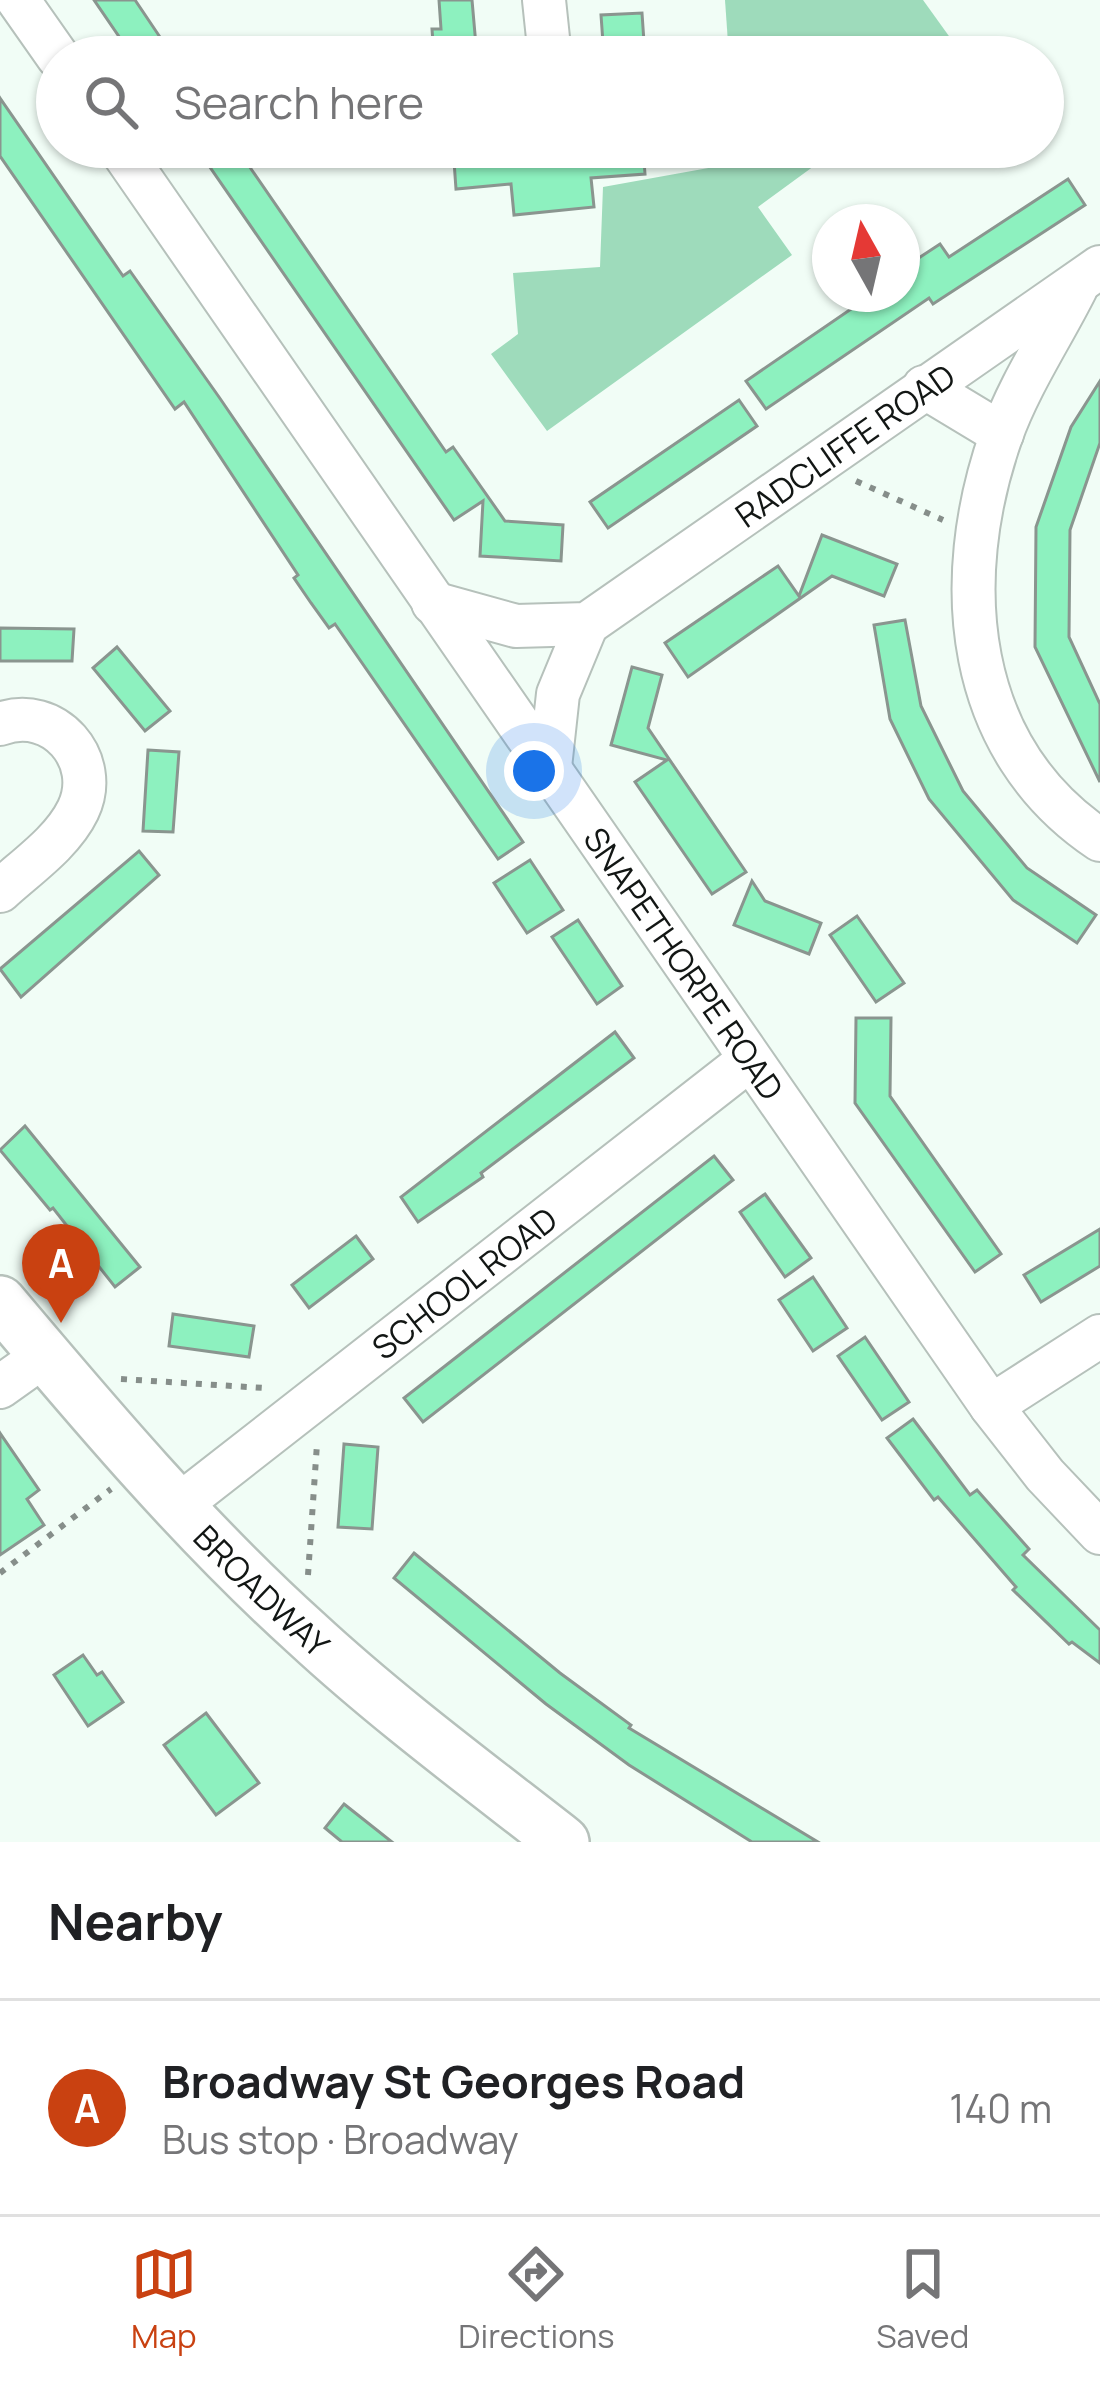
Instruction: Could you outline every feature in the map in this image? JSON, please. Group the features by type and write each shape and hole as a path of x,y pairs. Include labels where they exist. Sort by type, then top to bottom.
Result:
{"street":[{"path":"19,0 44,36"},
{"path":"544,0 548,36"},
{"name":"SNAPETHORPE ROAD","path":"133,168 991,1406 1045,1475 1100,1533"},
{"path":"1090,274 1002,434 976,536 973,631 991,707 1026,768 1081,827 1100,840"},
{"name":"RADCLIFFE ROAD","path":"587,623 1090,274"},
{"path":"924,387 1002,434"},
{"path":"433,603 515,626 587,623 558,694 550,767"},
{"path":"0,724 28,720 53,725 71,743 82,782 81,805 70,824 0,891"},
{"name":"SCHOOL ROAD","path":"178,1506 749,1060"},
{"name":"BROADWAY","path":"0,1302 178,1506 304,1632 563,1842"},
{"path":"991,1406 1100,1336"},
{"path":"0,1387 45,1355"}],"path":[{"path":"820,465 976,536"},
{"path":"0,1573 143,1466"}],"green space":[{"path":"725,0 923,0 949,36 728,36"},
{"path":"708,168 811,168 758,207 792,255 547,431 491,354 518,334 513,273 600,267 603,187"}],"building":[{"path":"94,0 135,0 159,36 119,36"},
{"path":"439,0 472,0 475,36 432,36 432,29 441,29"},
{"path":"642,13 644,36 602,36 601,15"},
{"path":"0,98 36,150 36,168 48,168 123,276 130,271 523,842 498,859 335,624 329,628 311,603 294,578 298,575 184,402 175,409 0,156"},
{"path":"211,168 250,168 446,452 453,447 505,521 563,525 561,561 480,556 483,501 454,520"},
{"path":"454,168 645,168 645,174 591,178 594,207 514,215 511,184 456,189"},
{"path":"1068,179 1085,205 933,304 929,298 920,304 920,257 940,244 949,257"},
{"path":"847,312 908,312 766,409 746,381"},
{"path":"1100,381 1100,443 1070,530 1069,637 1100,704 1100,782 1035,647 1036,527 1071,427"},
{"path":"739,400 757,426 608,528 590,502"},
{"path":"822,535 897,564 884,596 832,576 688,677 665,643 778,566 799,596"},
{"path":"905,620 921,706 963,791 1027,868 1096,915 1077,943 1013,900 929,799 890,719 874,625"},
{"path":"0,628 74,629 72,661 0,661"},
{"path":"117,647 170,711 145,731 93,668"},
{"path":"632,667 662,675 648,728 746,872 712,894 635,782 667,760 611,745"},
{"path":"148,750 179,752 173,832 143,831"},
{"path":"139,851 159,875 21,997 0,969"},
{"path":"530,860 563,910 527,933 494,883"},
{"path":"752,881 765,901 821,923 809,954 734,925"},
{"path":"857,916 904,983 876,1002 830,935"},
{"path":"578,920 622,986 597,1004 552,937"},
{"path":"856,1018 891,1018 890,1096 1001,1254 975,1272 855,1103"},
{"path":"615,1032 634,1058 418,1222 401,1197"},
{"path":"25,1126 140,1267 115,1287 0,1150"},
{"path":"714,1156 733,1180 423,1422 404,1398"},
{"path":"765,1194 811,1258 785,1277 740,1212"},
{"path":"1100,1229 1100,1266 1041,1302 1024,1275"},
{"path":"356,1236 373,1259 309,1308 292,1285"},
{"path":"813,1277 847,1328 813,1351 779,1300"},
{"path":"173,1314 254,1326 249,1357 169,1346"},
{"path":"865,1337 909,1402 882,1420 838,1356"},
{"path":"913,1419 970,1495 977,1490 1029,1549 1023,1555 1100,1630 1100,1663 1069,1644 1013,1590 1016,1587 938,1497 934,1500 887,1438"},
{"path":"0,1433 39,1490 27,1499 44,1525 0,1555"},
{"path":"344,1444 378,1447 372,1529 338,1527"},
{"path":"414,1553 629,1728 818,1842 752,1842 629,1765 546,1704 394,1578"},
{"path":"83,1655 123,1702 88,1726 54,1675"},
{"path":"206,1713 259,1783 216,1815 164,1745"},
{"path":"344,1804 392,1842 342,1842 325,1828"}],"place":[{"name":"Broadway St Georges Road","path":"61,1323"}]}
